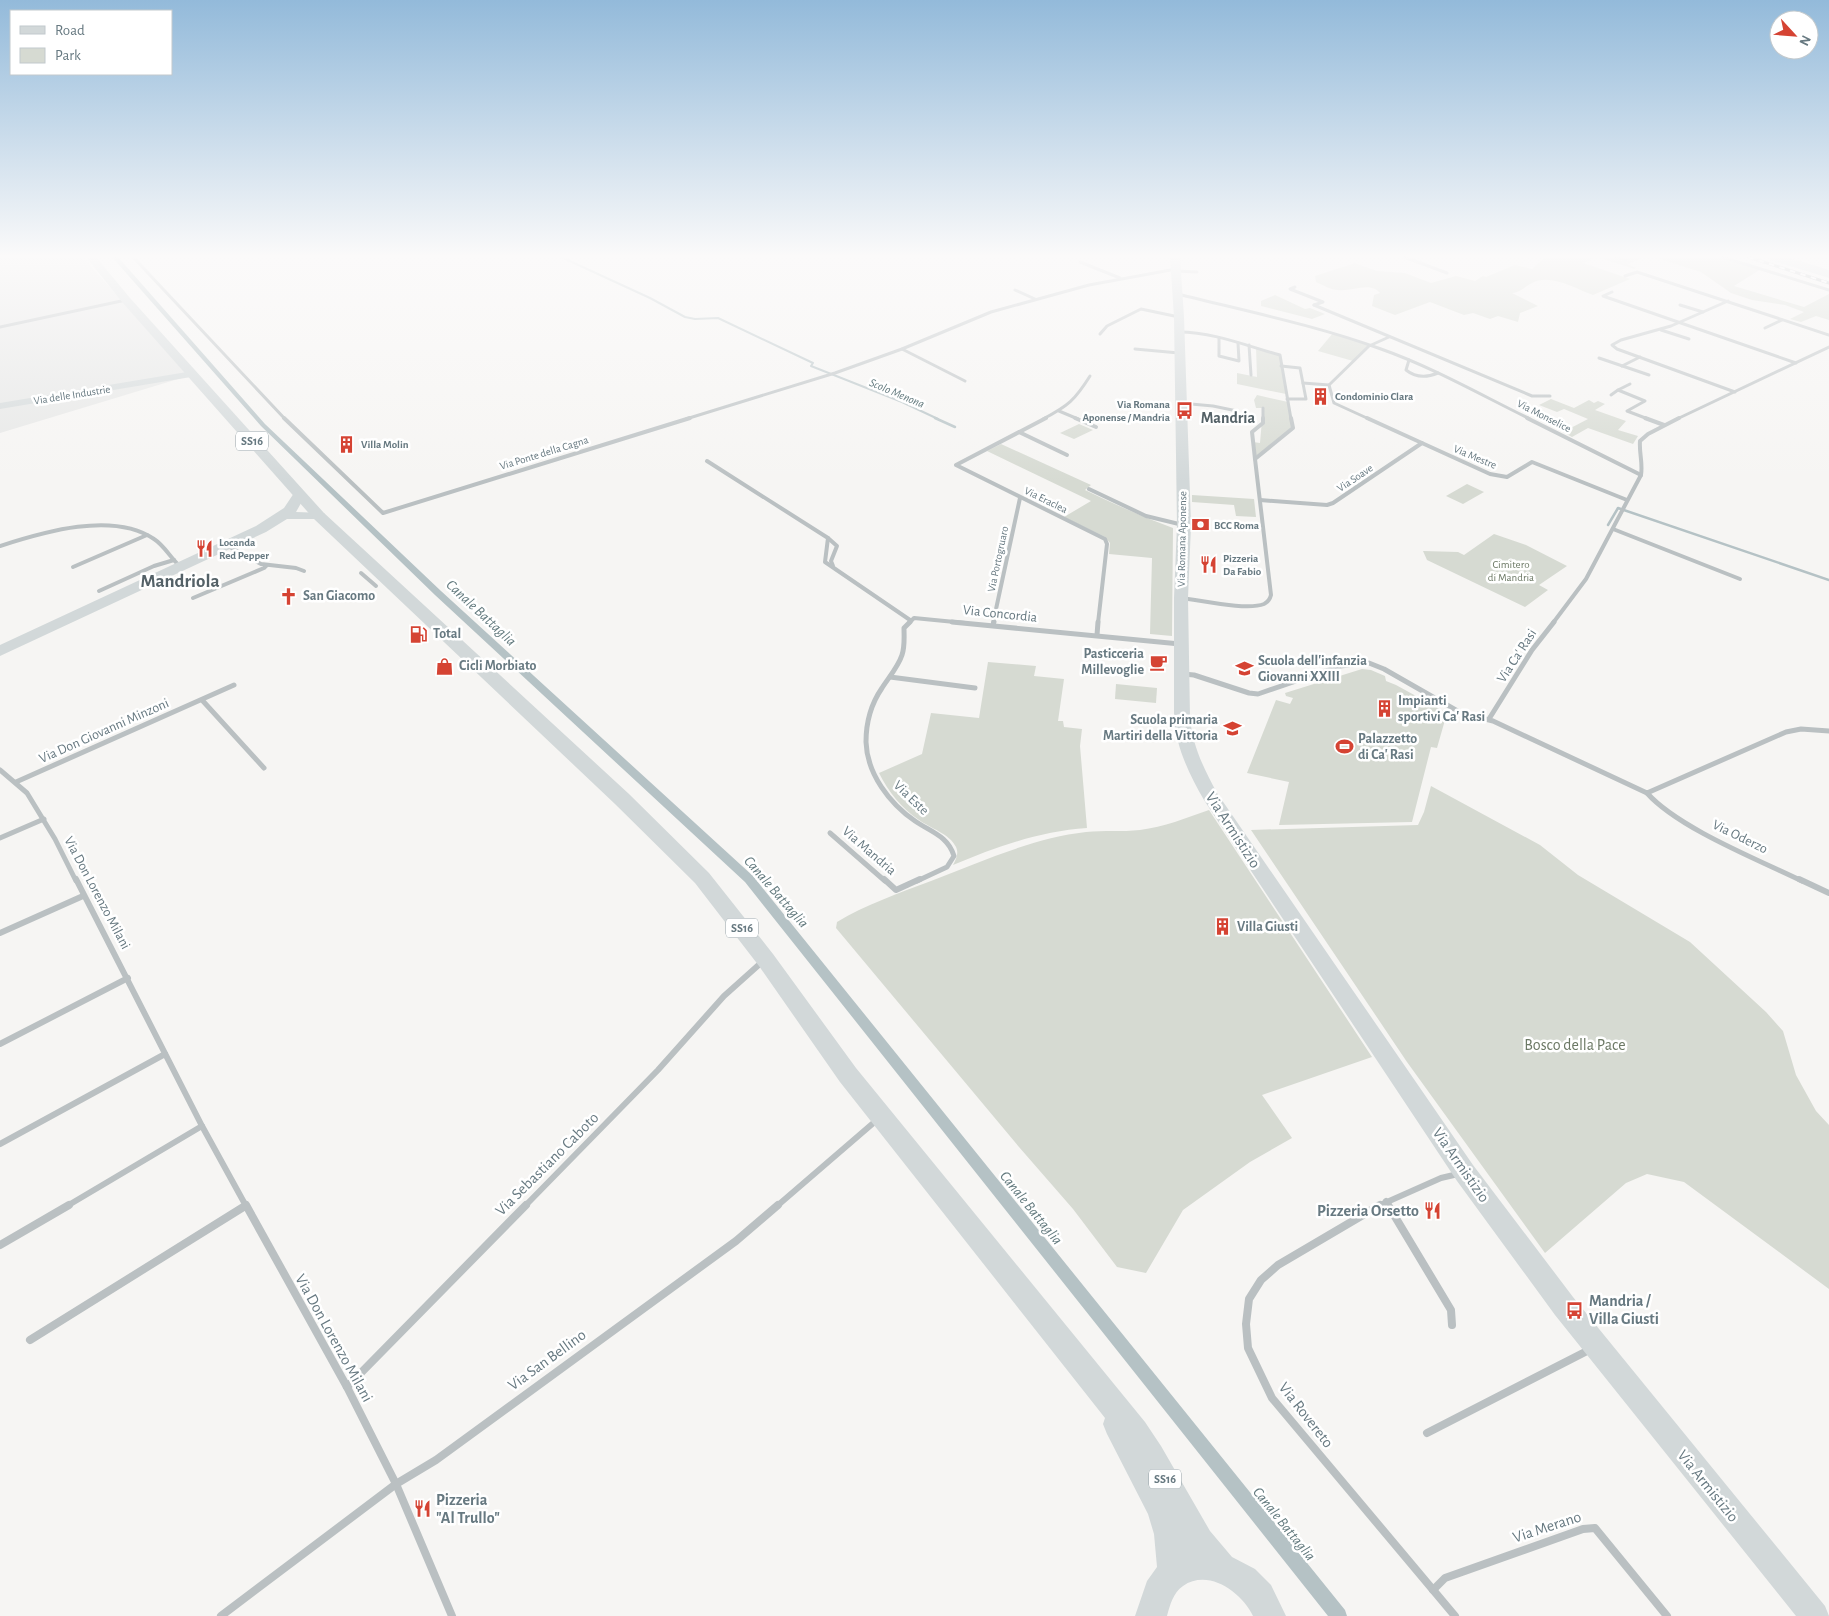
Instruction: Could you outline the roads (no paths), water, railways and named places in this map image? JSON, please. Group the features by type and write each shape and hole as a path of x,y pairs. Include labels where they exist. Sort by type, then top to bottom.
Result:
{"main road":[{"name":"SS16","path":"156,332 309,506 676,850 727,907 848,1075 1134,1430 1151,1455 1202,1549 1220,1566 1239,1576 1256,1592 1270,1616"},
{"name":"SS16","path":"1104,1395 1161,1509 1169,1534 1173,1573 1187,1566 1203,1563 1220,1566"},
{"path":"1151,1616 1152,1607 1160,1588 1173,1573"}],"street":[{"name":"Via Ponte della Cagna","path":"204,332 303,437 383,512 832,374 902,349 941,332"},
{"name":"Via Romana Aponense","path":"1181,332 1179,353 1184,525 1181,598 1181,674"},
{"path":"1198,332 1280,354 1293,428 1255,459"},
{"name":"Via Monselice","path":"1328,332 1371,345 1438,373 1641,475"},
{"path":"1379,332 1532,396 1550,396"},
{"path":"1652,332 1619,341 1612,345 1640,358 1735,392"},
{"path":"1669,332 1689,339"},
{"path":"1707,332 1796,363"},
{"path":"1303,383 1329,385 1371,345 1390,337"},
{"path":"1219,338 1219,356 1251,364"},
{"path":"1238,343 1239,361"},
{"path":"1249,345 1252,375"},
{"path":"1641,475 1643,463 1639,452 1640,441 1648,434 1829,347"},
{"path":"902,349 965,381"},
{"path":"1135,349 1179,353"},
{"path":"1600,358 1649,375"},
{"path":"1621,366 1640,358"},
{"path":"1409,360 1406,370 1410,374 1427,377 1438,373"},
{"path":"1281,366 1300,368 1306,400 1287,398"},
{"name":"Via Eraclea","path":"1090,376 1080,392 1060,411 956,465 1105,539 1107,544 1097,635"},
{"name":"Via delle Industrie","path":"144,383 198,379"},
{"name":"Via delle Industrie","path":"0,406 144,383 198,379"},
{"path":"1611,395 1630,384"},
{"name":"Via Mestre","path":"1329,385 1334,403 1490,474 1507,477 1532,462 1627,500"},
{"path":"1618,390 1645,401 1627,411 1664,425"},
{"path":"1180,403 1213,406 1237,412"},
{"path":"1181,598 1249,605 1265,604 1269,600 1271,595 1252,432 1263,423 1263,408"},
{"path":"1060,411 1096,427"},
{"path":"1019,432 1067,454"},
{"name":"Via Soave","path":"1260,500 1333,503 1422,443"},
{"path":"707,461 828,538 837,546 832,561 833,567"},
{"name":"Via Ca' Rasi","path":"1489,719 1532,650 1586,579 1641,475"},
{"path":"1089,489 1148,516 1165,522 1184,525"},
{"name":"Via Portogruaro","path":"993,625 1020,498"},
{"path":"0,652 177,564 227,545 288,515 307,515 309,506 295,505 288,515"},
{"path":"0,546 51,530 77,527 116,527 147,535 154,539 177,564"},
{"path":"1613,529 1740,579"},
{"path":"72,567 147,535"},
{"path":"828,538 825,562 910,620"},
{"path":"227,545 237,549 257,563 296,568 304,571"},
{"path":"99,591 154,566 177,564"},
{"path":"193,598 264,568 267,565"},
{"path":"361,572 376,586"},
{"name":"Via Concordia","path":"910,620 921,617 1181,644"},
{"name":"Via Este","path":"910,620 904,628 904,647 898,664 878,694 867,726 867,753 880,782 890,797 915,822 946,840 952,847 954,856 947,867"},
{"path":"1181,674 1194,675 1254,694 1266,692 1340,666 1369,663 1384,669 1461,713 1480,719 1489,719"},
{"name":"Via Armistizio","path":"1181,674 1182,717 1185,740 1192,762 1210,796 1291,918 1465,1172 1564,1306 1815,1616"},
{"path":"890,677 974,688"},
{"name":"Via Don Giovanni Minzoni","path":"16,782 234,685"},
{"path":"202,700 264,768"},
{"name":"Via Oderzo","path":"1489,719 1648,793 1649,797 1660,807 1693,826 1829,893"},
{"path":"1648,793 1786,732 1801,729 1829,730"},
{"name":"Via Don Lorenzo Milani","path":"0,770 27,793 44,819 128,978 202,1126 347,1387 396,1484 452,1616"},
{"path":"0,838 44,819"},
{"name":"Via Mandria","path":"830,833 896,890 947,867"},
{"path":"0,933 83,896"},
{"name":"Via Sebastiano Caboto","path":"347,1387 658,1070 724,996 752,970 766,960"},
{"path":"0,1044 128,978"},
{"path":"0,1144 165,1054"},
{"name":"Via San Bellino","path":"221,1616 396,1484 436,1460 736,1241 881,1116"},
{"path":"0,1245 202,1126"},
{"name":"Via Rovereto","path":"1455,1616 1272,1398 1248,1348 1246,1324 1249,1299 1261,1280 1278,1265 1386,1200 1441,1178 1465,1172"},
{"path":"1386,1200 1452,1310 1452,1325"},
{"path":"30,1340 246,1206"},
{"path":"1427,1433 1596,1347"},
{"name":"Via Merano","path":"1432,1590 1445,1578 1583,1529 1595,1528 1667,1616"}],"waterway":[{"name":"Canale Battaglia","path":"181,332 263,425 438,593 749,879 1339,1616"},
{"name":"Scolo Menona","path":"748,332 813,363 811,366 902,402 938,419"},
{"name":"Scolo Menona","path":"935,418 955,427"},
{"path":"1608,525 1618,508 1829,580"}],"place":[{"name":"Condominio Clara","path":"1321,396"},
{"name":"Via Romana Aponense / Mandria","path":"1184,410"},
{"name":"Villa Molin","path":"347,444"},
{"name":"BCC Roma","path":"1200,525"},
{"name":"Locanda Red Pepper","path":"205,548"},
{"name":"Pizzeria Da Fabio","path":"1209,564"},
{"name":"San Giacomo","path":"289,596"},
{"name":"Total","path":"419,634"},
{"name":"Pasticceria Millevoglie","path":"1158,662"},
{"name":"Cicli Morbiato","path":"445,666"},
{"name":"Scuola dell'infanzia Giovanni XXIII","path":"1244,669"},
{"name":"Impianti sportivi Ca' Rasi","path":"1384,709"},
{"name":"Scuola primaria Martiri della Vittoria","path":"1232,728"},
{"name":"Palazzetto di Ca' Rasi","path":"1344,747"},
{"name":"Villa Giusti","path":"1223,927"},
{"name":"Pizzeria Orsetto","path":"1433,1211"},
{"name":"Mandria / Villa Giusti","path":"1575,1310"},
{"name":"Pizzeria \"Al Trullo\"","path":"422,1509"}],"district":[{"name":"Mandria","path":"1228,418"},
{"name":"Mandriola","path":"180,581"}],"park label":[{"name":"Cimitero di Mandria","path":"1511,570"},
{"name":"Bosco della Pace","path":"1575,1045"}]}
